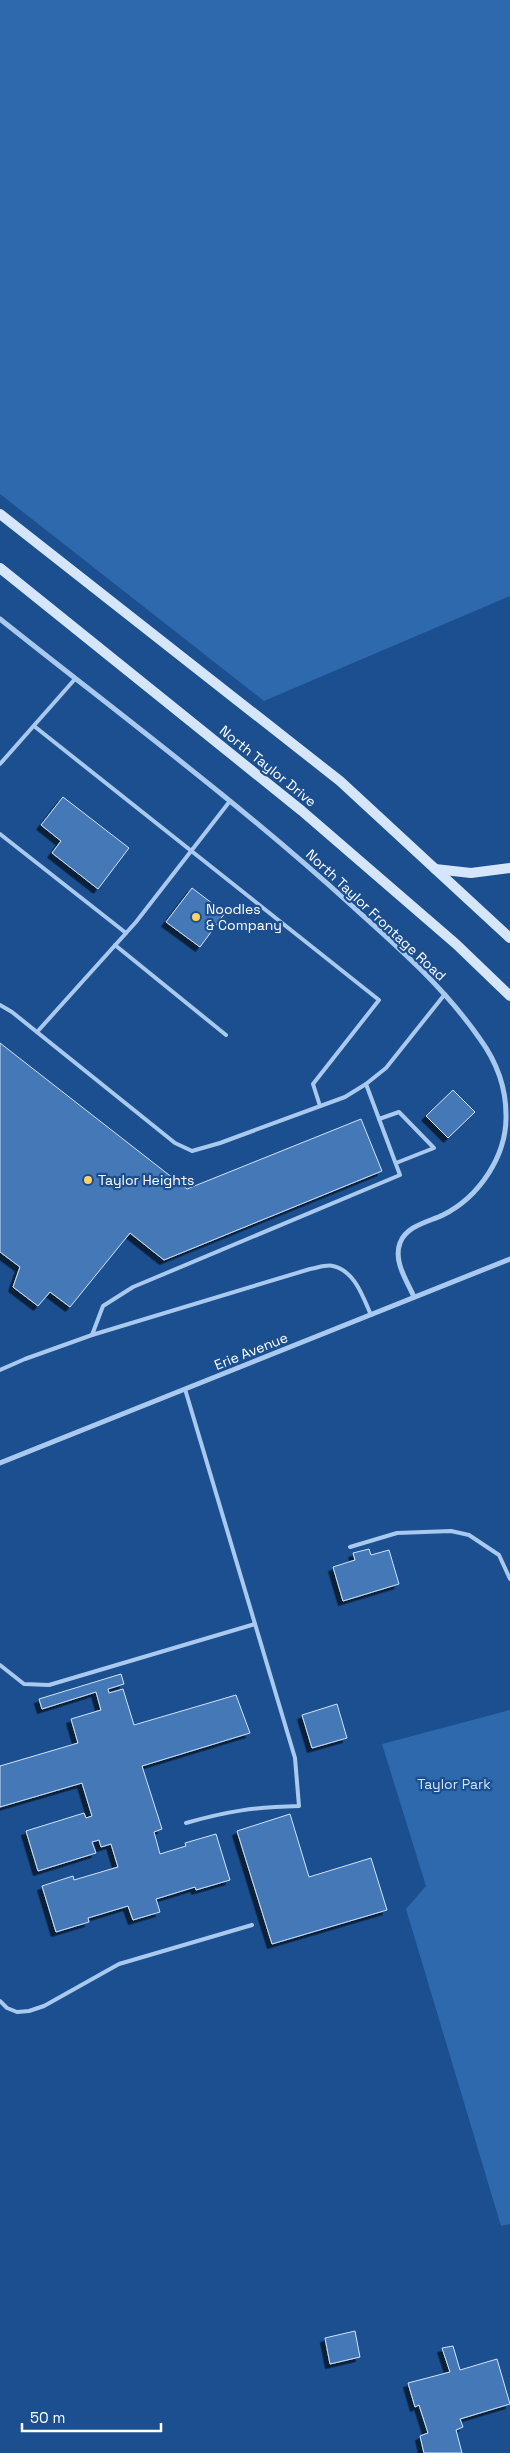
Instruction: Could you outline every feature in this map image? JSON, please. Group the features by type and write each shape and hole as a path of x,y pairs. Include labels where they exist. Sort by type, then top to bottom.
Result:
{"main road":[{"path":"0,514 36,545 340,781 510,938"},
{"name":"North Taylor Drive","path":"0,568 302,811 456,944 508,995"},
{"path":"435,869 471,873 510,868"}],"street":[{"name":"North Taylor Frontage Road","path":"0,619 230,801 316,873 419,967 445,994 480,1039 501,1078 506,1115 505,1134 499,1152 487,1176 474,1193 458,1206 408,1230 402,1237 398,1257 401,1269 414,1297"},
{"name":"Erie Avenue","path":"0,1463 510,1259"}],"lane":[{"path":"0,764 75,679"},
{"path":"34,726 379,1000 313,1084 320,1106"},
{"path":"37,1032 126,933 230,801"},
{"path":"0,834 126,933"},
{"path":"115,945 226,1035"},
{"path":"0,1005 37,1032 175,1143 192,1151 220,1143 345,1097 366,1084 386,1068 445,994"},
{"path":"92,1335 103,1306 133,1287 400,1175 366,1084"},
{"path":"379,1119 399,1112 434,1148 396,1163"},
{"path":"0,1370 34,1355 92,1335 310,1269 332,1265 343,1270 354,1282 370,1315"},
{"path":"185,1389 295,1758 299,1806 224,1812 186,1823"},
{"path":"350,1547 397,1533 451,1532 469,1535 499,1555 510,1579"},
{"path":"0,1665 24,1684 49,1686 256,1624"},
{"path":"0,2001 7,2008 17,2012 29,2011 44,2006 119,1964 252,1925"}],"green space":[{"path":"0,0 510,0 510,596 264,701 0,494"},
{"name":"Taylor Park","path":"510,1710 510,2224 501,2226 406,1909 426,1886 382,1744"}],"building":[{"path":"63,797 129,848 98,889 52,853 61,841 41,825"},
{"name":"Noodles & Company","path":"192,888 225,913 200,947 166,922"},
{"name":"Taylor Heights","path":"0,1043 187,1189 361,1119 382,1171 164,1260 130,1233 70,1307 50,1292 38,1306 13,1287 20,1267 0,1252"},
{"path":"453,1090 475,1112 448,1138 426,1116"},
{"path":"369,1549 371,1555 389,1550 399,1584 343,1601 333,1567 355,1560 353,1553"},
{"path":"121,1674 124,1684 108,1689 109,1693 123,1689 134,1725 236,1695 250,1733 142,1766 162,1829 154,1832 160,1854 186,1846 185,1843 216,1834 230,1880 196,1890 195,1887 156,1899 160,1912 133,1920 128,1906 88,1918 89,1922 56,1932 42,1886 73,1876 74,1880 118,1867 111,1844 101,1847 99,1840 92,1842 96,1853 38,1871 26,1831 84,1813 86,1818 92,1816 82,1783 0,1807 0,1766 78,1743 71,1719 101,1710 96,1692 42,1709 39,1699"},
{"path":"337,1704 347,1738 312,1748 302,1715"},
{"path":"290,1814 309,1877 371,1858 387,1910 272,1944 237,1831"},
{"path":"355,2331 360,2357 330,2364 325,2338"},
{"path":"453,2346 460,2370 497,2359 510,2404 460,2419 463,2427 456,2430 462,2453 424,2453 420,2436 428,2433 419,2405 415,2407 408,2383 450,2372 442,2348"}],"place":[{"name":"Noodles & Company","path":"196,917"},
{"name":"Taylor Heights","path":"88,1180"}]}
